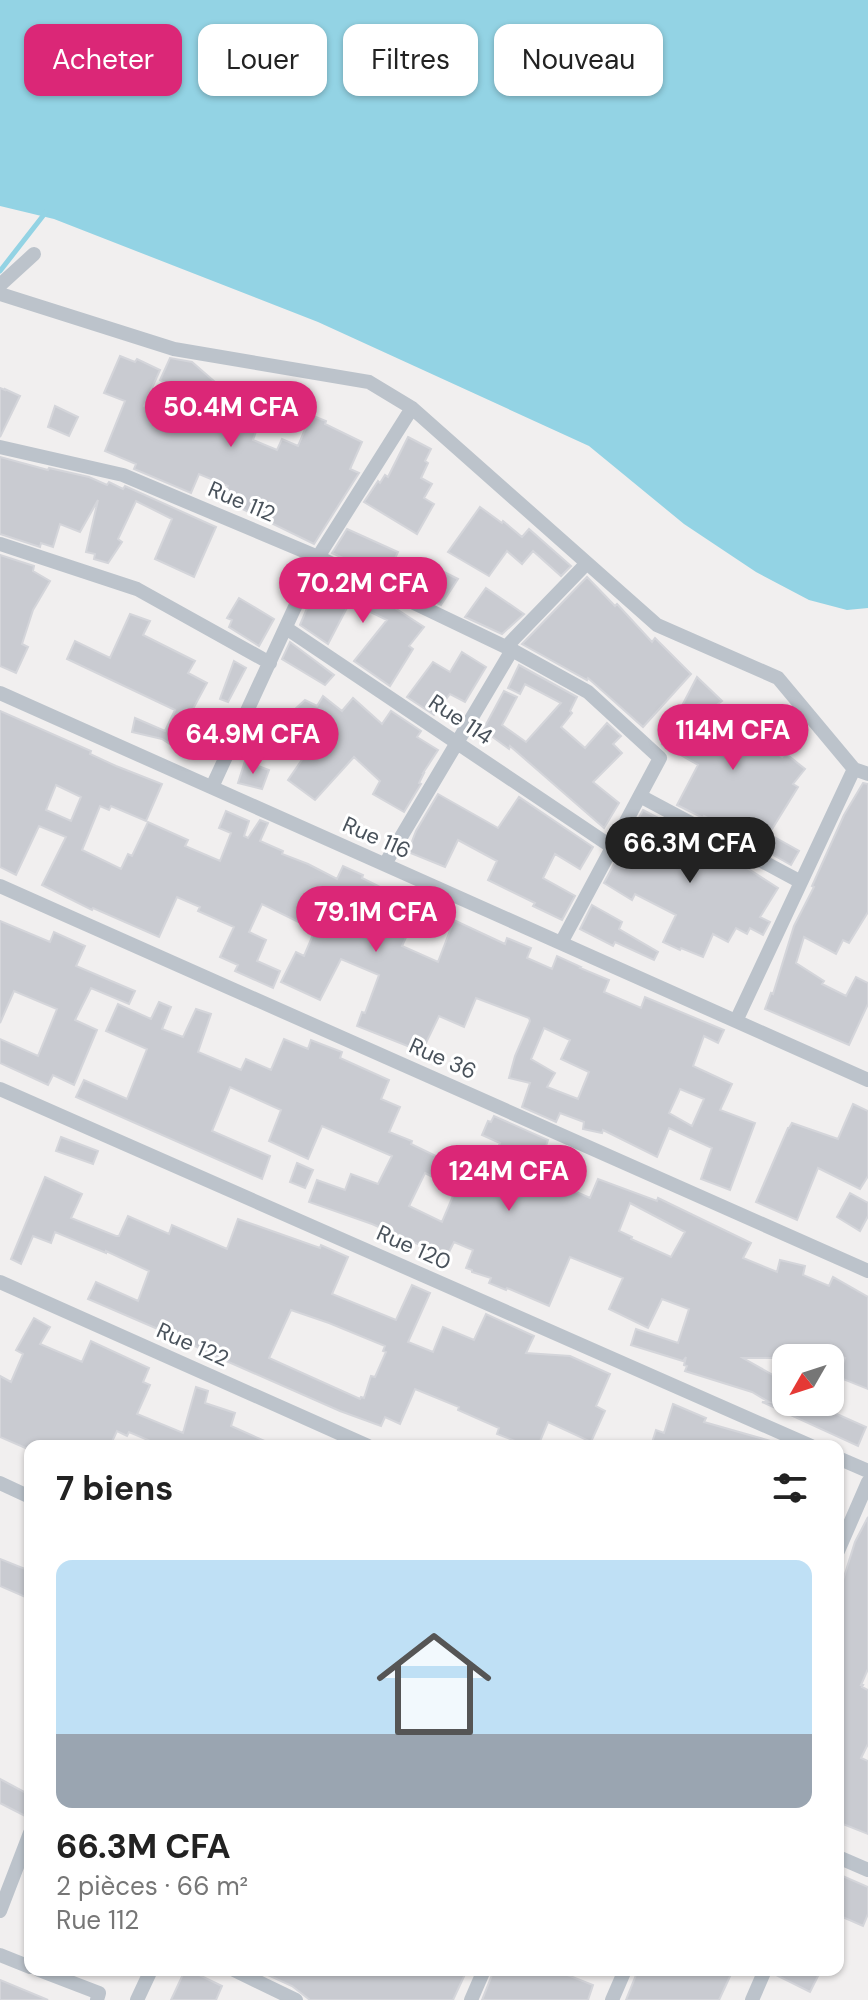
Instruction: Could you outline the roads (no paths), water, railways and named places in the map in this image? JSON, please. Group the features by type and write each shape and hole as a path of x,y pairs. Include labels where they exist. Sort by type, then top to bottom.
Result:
{"street":[{"path":"0,285 34,254"},
{"path":"0,294 174,349 369,382 412,408 657,625 778,678 861,772 801,882 736,1021"},
{"path":"212,787 318,557 412,408"},
{"name":"Rue 112","path":"0,447 123,475 318,557 509,649 588,692 660,758 561,943"},
{"path":"0,544 137,589 270,663"},
{"path":"385,864 509,649 587,563"},
{"name":"Rue 114","path":"286,628 612,847"},
{"name":"Rue 116","path":"0,693 868,1080"},
{"path":"640,796 801,882"},
{"name":"Rue 36","path":"0,886 868,1271"},
{"name":"Rue 120","path":"0,1089 797,1440"},
{"name":"Rue 122","path":"0,1282 355,1440"},
{"path":"844,1461 868,1471"},
{"path":"844,1537 868,1482"},
{"path":"0,1483 24,1494"},
{"path":"0,1911 24,1849"},
{"path":"844,1860 868,1870"},
{"path":"0,1955 24,1965"},
{"path":"55,1976 99,1993 97,2000"},
{"path":"137,2000 148,1976"},
{"path":"246,1976 296,2000"},
{"path":"471,2000 481,1976"},
{"path":"612,2000 622,1976"},
{"path":"752,2000 762,1976"}],"water":[{"path":"0,0 868,0 868,608 847,610 809,600 756,572 684,524 589,446 318,322 54,219 0,206"}],"waterway":[{"path":"0,271 46,212"}]}
